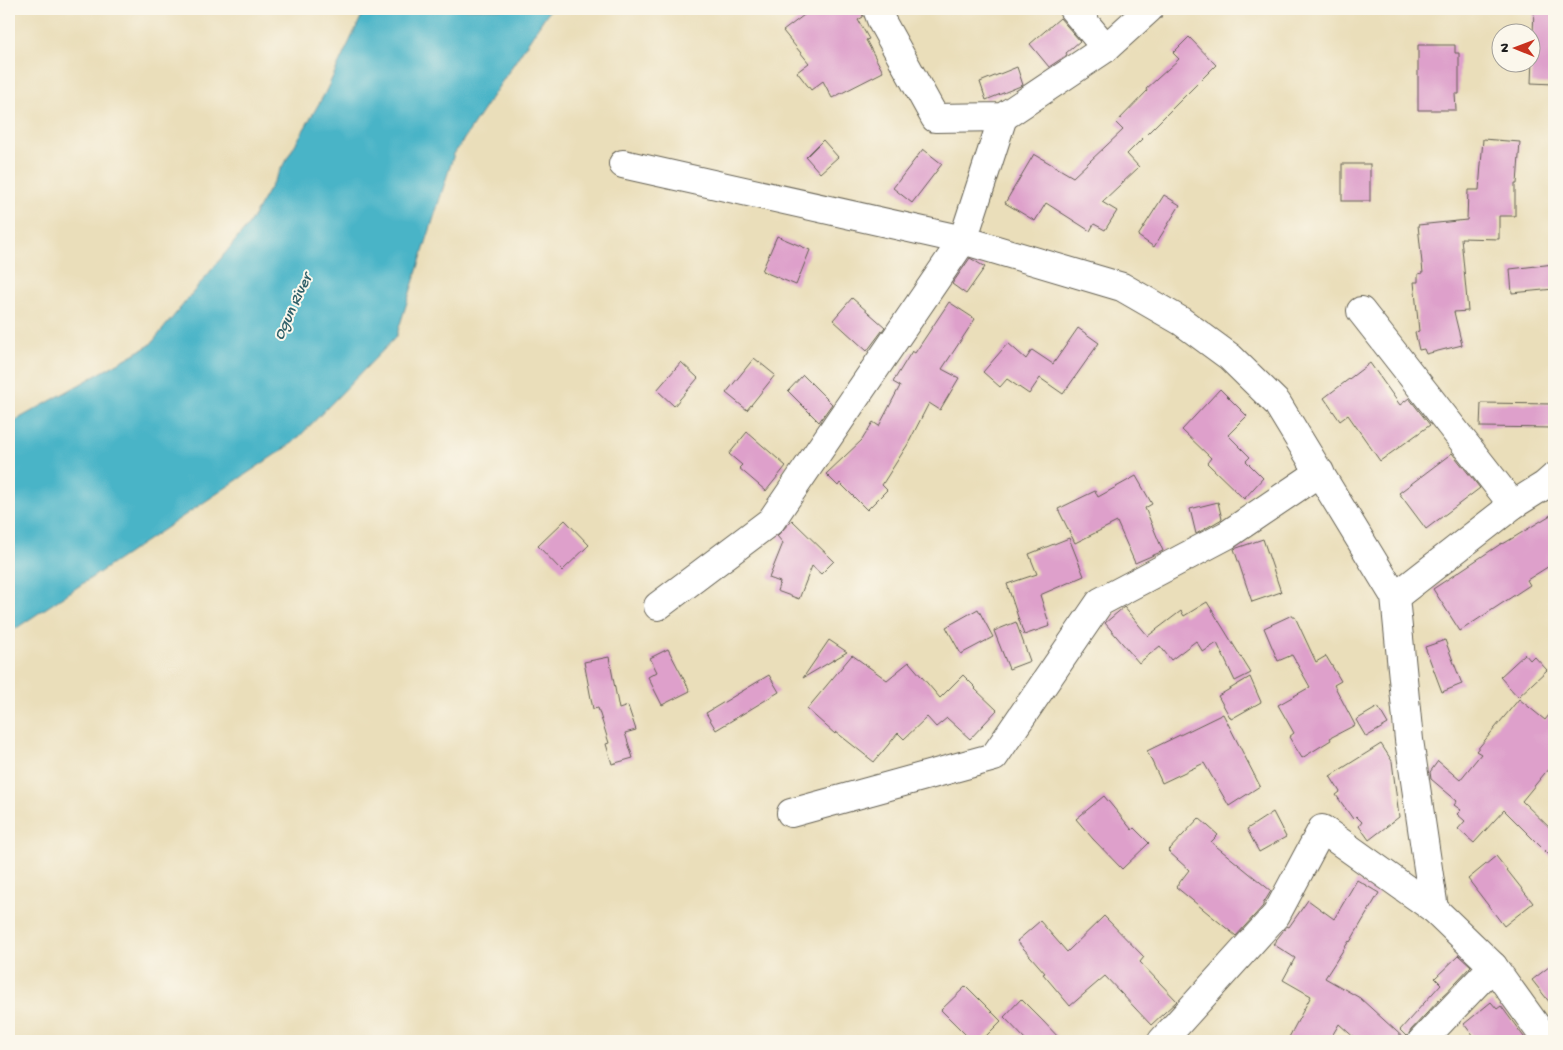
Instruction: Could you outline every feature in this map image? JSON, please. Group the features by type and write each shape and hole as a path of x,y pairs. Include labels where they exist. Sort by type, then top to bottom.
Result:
{"street":[{"path":"877,9 882,22 934,118 1003,117 1106,48 1149,9"},
{"path":"1073,9 1106,48"},
{"path":"658,606 771,521 963,240 1003,117"},
{"path":"623,164 963,240 1122,288 1181,320 1230,356 1277,403 1395,597 1409,740 1434,909"},
{"path":"1361,310 1514,505"},
{"path":"791,813 994,757 1100,602 1227,535 1320,472"},
{"path":"1395,597 1514,505 1554,477"},
{"path":"1162,1041 1276,915 1322,829 1434,909 1493,966 1547,1041"},
{"path":"1422,1041 1493,966"}],"water":[{"name":"Ogun River","path":"365,9 550,9 454,154 396,337 294,442 9,633 9,424 150,345 249,224 325,93"}],"building":[{"path":"812,9 862,9 863,17 858,20 869,39 866,40 883,72 832,98 823,81 811,90 797,72 809,63 783,31"},
{"path":"1534,9 1554,9 1554,84 1531,83 1531,72 1540,72 1540,22 1533,22"},
{"path":"1060,18 1080,41 1066,53 1067,55 1049,67 1030,44"},
{"path":"1189,37 1216,65 1127,154 1139,167 1102,202 1117,211 1105,230 1094,224 1090,231 1046,203 1035,221 1005,203 1034,154 1073,177 1123,130 1116,123 1147,91 1146,89 1179,59 1173,53"},
{"path":"1418,45 1455,45 1455,53 1459,53 1459,94 1455,94 1456,110 1418,110"},
{"path":"1017,67 1023,85 986,100 980,82"},
{"path":"1483,139 1520,142 1517,184 1515,184 1515,216 1499,216 1499,239 1461,238 1468,311 1454,312 1462,345 1426,354 1424,349 1419,350 1415,332 1419,331 1414,282 1418,282 1418,274 1423,273 1418,225 1467,220 1468,190 1479,190"},
{"path":"823,140 838,157 820,173 806,157"},
{"path":"923,149 942,164 912,203 893,188"},
{"path":"1342,164 1370,164 1370,201 1342,201"},
{"path":"1164,195 1180,205 1154,247 1138,236"},
{"path":"777,236 810,250 796,285 762,271"},
{"path":"970,258 985,267 966,294 952,284"},
{"path":"1554,264 1554,289 1512,293 1510,269"},
{"path":"852,298 885,327 867,351 833,320"},
{"path":"949,302 975,319 942,369 959,378 940,410 929,403 908,444 882,485 887,490 867,510 840,483 838,486 826,474 862,440 873,422 879,426 900,386 893,382 912,351 915,353"},
{"path":"1078,328 1099,343 1063,394 1040,378 1029,394 1007,379 1000,387 983,372 1008,343 1026,359 1032,350 1053,364"},
{"path":"754,358 775,375 747,410 726,393"},
{"path":"681,362 698,378 674,406 657,390"},
{"path":"1370,363 1400,405 1409,398 1430,425 1380,461 1348,415 1340,421 1324,398"},
{"path":"803,375 832,404 819,422 788,391"},
{"path":"1220,389 1247,416 1228,435 1250,457 1246,461 1263,478 1244,499 1207,463 1211,458 1182,430"},
{"path":"1481,403 1554,404 1554,428 1480,427"},
{"path":"747,432 786,466 766,491 739,468 742,465 729,454"},
{"path":"1452,453 1480,488 1426,529 1399,493"},
{"path":"1136,476 1152,504 1145,508 1163,551 1135,563 1117,522 1075,543 1058,509 1095,491 1098,497"},
{"path":"1218,502 1222,519 1196,534 1190,509"},
{"path":"1554,513 1554,563 1527,580 1530,585 1460,631 1433,589 1502,543"},
{"path":"565,520 589,545 562,571 538,546"},
{"path":"792,520 834,561 821,574 812,566 799,599 777,591 780,582 769,578 783,543 777,536"},
{"path":"1069,538 1084,576 1040,595 1050,626 1024,635 1007,584 1037,574 1029,554"},
{"path":"1263,539 1281,592 1252,602 1234,549"},
{"path":"1207,602 1251,673 1235,681 1217,643 1203,652 1196,641 1171,660 1160,646 1139,663 1105,623 1124,607 1148,636 1181,611 1184,616"},
{"path":"978,609 993,637 961,654 946,627"},
{"path":"1292,615 1292,617 1295,617 1316,662 1326,656 1341,681 1334,685 1355,725 1330,738 1331,740 1302,758 1289,737 1294,733 1278,705 1310,687 1292,655 1278,661 1264,628"},
{"path":"1016,622 1030,661 1009,669 994,631"},
{"path":"829,640 847,652 803,678"},
{"path":"1445,640 1462,684 1442,692 1425,647"},
{"path":"668,649 690,691 662,705 648,677 657,672 650,658"},
{"path":"1525,654 1530,660 1534,656 1547,670 1518,697 1500,677"},
{"path":"852,655 887,680 909,662 940,698 963,675 997,710 970,739 947,718 936,727 927,717 904,739 898,733 874,762 836,732 835,734 807,709"},
{"path":"609,657 619,709 628,706 636,730 625,733 633,758 612,764 606,744 609,743 598,708 593,709 584,662"},
{"path":"769,675 779,692 716,730 706,713"},
{"path":"1250,677 1261,702 1231,719 1218,696"},
{"path":"1519,699 1545,720 1554,709 1554,762 1522,801 1554,832 1554,860 1504,810 1474,843 1458,829 1465,821 1457,814 1461,810 1454,805 1457,801 1431,779 1430,772 1438,761 1460,780 1481,754 1476,751"},
{"path":"1378,707 1388,724 1366,737 1356,720"},
{"path":"1223,714 1260,786 1229,806 1204,763 1162,783 1147,751"},
{"path":"1381,744 1392,761 1399,817 1369,840 1359,826 1362,822 1356,816 1353,819 1336,795 1340,792 1330,776"},
{"path":"1104,796 1132,830 1134,828 1149,843 1122,869 1076,819"},
{"path":"1273,812 1286,837 1259,852 1247,829"},
{"path":"1199,818 1218,835 1211,842 1271,891 1263,906 1236,936 1176,887 1189,870 1168,851"},
{"path":"1496,856 1533,903 1504,926 1468,879"},
{"path":"1357,880 1379,893 1350,942 1325,978 1360,998 1407,1041 1358,1041 1339,1024 1329,1041 1287,1041 1311,996 1283,980 1295,958 1273,944 1287,926 1289,927 1308,900 1334,919"},
{"path":"1104,916 1144,957 1140,962 1177,1001 1151,1025 1105,976 1070,1006 1017,941 1040,921 1067,952"},
{"path":"1459,955 1471,966 1411,1030 1407,1037 1400,1030 1441,984 1435,978"},
{"path":"1554,963 1554,1008 1532,980"},
{"path":"966,986 1001,1021 981,1041 972,1041 941,1010"},
{"path":"1021,999 1062,1041 1027,1041 1004,1017"},
{"path":"1491,1002 1497,1009 1501,1006 1527,1041 1477,1041 1464,1024"}]}
